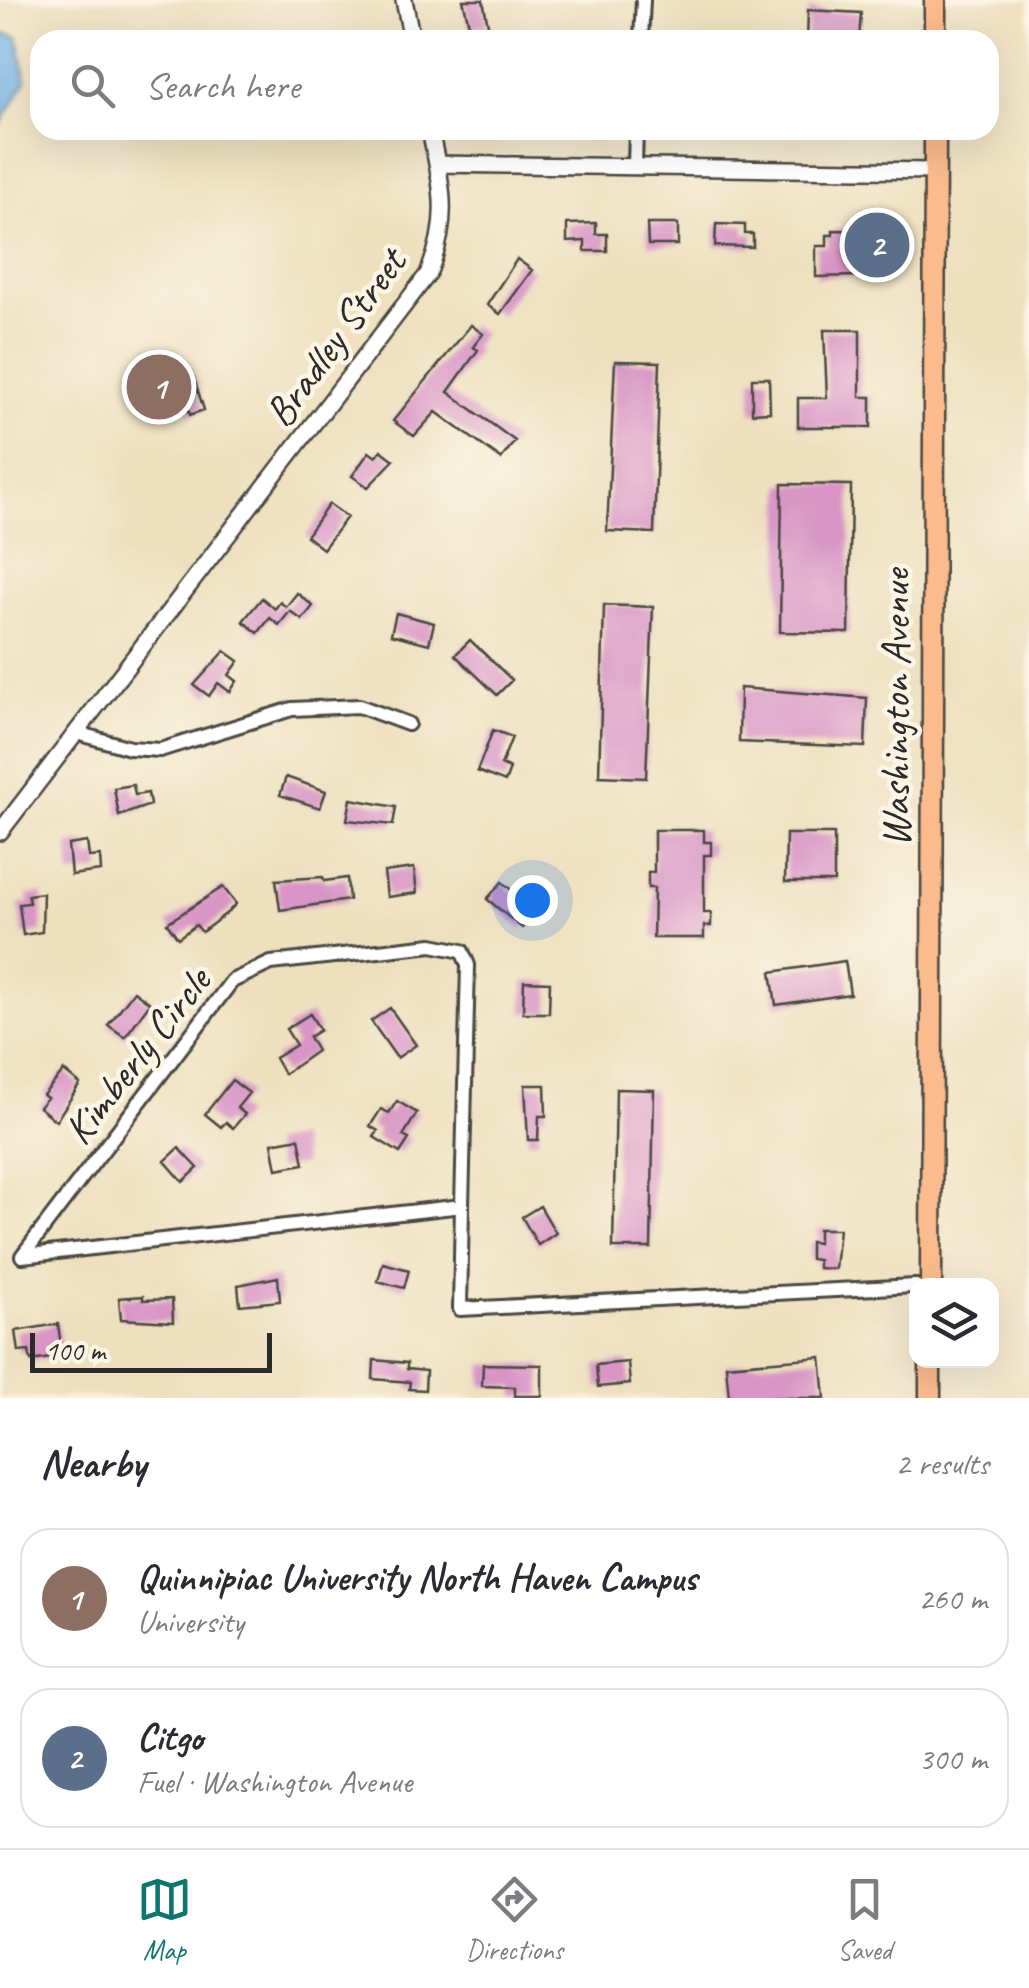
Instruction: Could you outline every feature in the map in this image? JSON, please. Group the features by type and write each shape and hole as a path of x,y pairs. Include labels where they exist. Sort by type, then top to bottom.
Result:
{"main road":[{"path":"935,30 936,0"},
{"name":"Washington Avenue","path":"930,1278 934,140"},
{"path":"930,1368 930,1398"}],"street":[{"path":"404,0 410,30"},
{"path":"642,30 643,0"},
{"name":"Bradley Street","path":"0,832 428,274 441,242 446,207 432,140"},
{"path":"635,165 636,140"},
{"path":"438,164 934,171"},
{"path":"77,732 130,748 160,750 292,709 360,706 408,724"},
{"name":"Kimberly Circle","path":"462,1206 22,1256 232,981 271,963 448,946 462,952 468,965 460,1309 909,1286"}],"water":[{"path":"0,33 18,37 26,81 0,125"}],"building":[{"path":"463,0 483,0 488,25 470,29"},
{"path":"808,10 861,13 860,30 807,30"},
{"path":"596,223 596,234 607,234 607,251 585,251 585,241 567,242 567,224"},
{"path":"647,224 678,224 678,245 648,245"},
{"path":"716,224 745,225 745,234 753,234 753,247 715,246"},
{"path":"833,230 886,231 885,258 856,258 856,276 816,277 816,246 827,246 827,235 833,235"},
{"path":"517,259 532,270 500,314 487,305"},
{"path":"471,325 483,334 473,347 478,350 448,392 515,441 501,459 436,412 414,436 393,421"},
{"path":"824,330 860,330 860,397 871,397 871,427 798,427 798,398 827,398"},
{"path":"615,361 660,362 654,533 607,531"},
{"path":"192,372 204,410 190,415 178,377"},
{"path":"752,378 769,378 770,412 752,413"},
{"path":"381,450 394,460 368,487 352,476 369,452 376,457"},
{"path":"782,484 851,485 849,633 780,632"},
{"path":"329,504 347,517 323,549 306,536"},
{"path":"297,593 313,606 302,620 290,611 279,625 270,618 258,633 243,621 262,598 275,609 280,602 286,607"},
{"path":"604,605 653,607 646,778 599,776"},
{"path":"396,613 434,623 429,644 391,634"},
{"path":"470,640 512,680 497,695 455,655"},
{"path":"225,651 239,661 229,675 237,681 230,692 218,683 209,696 194,685"},
{"path":"740,688 867,698 865,747 739,742"},
{"path":"493,730 512,737 501,765 510,769 505,782 477,771"},
{"path":"286,777 326,791 320,808 280,795"},
{"path":"133,785 135,795 148,793 150,805 119,816 114,788"},
{"path":"351,799 396,807 393,825 347,820"},
{"path":"654,830 704,830 704,842 711,842 711,855 704,855 704,913 711,913 711,926 704,926 704,938 653,938 654,888 648,888 648,872 654,872"},
{"path":"786,834 834,834 834,882 785,882"},
{"path":"87,842 89,857 100,856 101,871 71,875 68,845"},
{"path":"414,868 417,893 387,897 384,872"},
{"path":"323,877 324,881 347,878 349,900 280,910 276,880"},
{"path":"502,882 515,893 523,884 533,892 525,901 537,911 522,928 487,899"},
{"path":"223,887 236,904 202,932 196,925 178,938 167,923"},
{"path":"43,893 42,932 23,935 19,904 29,903 28,895"},
{"path":"845,961 850,994 776,1005 771,972"},
{"path":"524,981 550,982 549,1013 523,1013"},
{"path":"134,991 150,1003 125,1037 108,1025"},
{"path":"390,1008 416,1045 397,1058 371,1021"},
{"path":"310,1014 320,1030 309,1037 317,1051 284,1074 275,1058 296,1045 286,1029"},
{"path":"64,1071 80,1084 56,1121 39,1107 47,1098 43,1095"},
{"path":"232,1080 249,1093 237,1108 245,1114 233,1128 226,1122 221,1127 205,1114"},
{"path":"525,1085 545,1085 546,1116 539,1116 538,1140 528,1140"},
{"path":"616,1089 654,1090 651,1248 613,1248"},
{"path":"397,1101 417,1113 403,1136 409,1139 400,1153 374,1137 378,1131 370,1126 381,1109 389,1113"},
{"path":"299,1138 304,1164 277,1169 272,1143"},
{"path":"179,1148 198,1168 183,1182 165,1161"},
{"path":"540,1206 556,1233 538,1245 522,1217"},
{"path":"818,1229 839,1229 835,1269 818,1268 818,1260 810,1259 810,1242 818,1243"},
{"path":"383,1263 409,1270 404,1288 378,1281"},
{"path":"278,1277 280,1301 240,1305 238,1285"},
{"path":"143,1296 143,1300 172,1299 173,1322 121,1319 119,1298"},
{"path":"58,1324 61,1346 56,1347 57,1357 31,1361 29,1351 19,1352 16,1331"},
{"path":"821,1357 825,1398 729,1398 726,1365"},
{"path":"374,1360 407,1363 407,1369 426,1371 425,1390 409,1389 410,1382 373,1379"},
{"path":"628,1362 630,1384 598,1387 596,1365"},
{"path":"483,1364 542,1365 542,1396 515,1396 515,1387 482,1386"}],"place":[{"name":"Citgo","path":"877,245"},
{"name":"Quinnipiac University North Haven Campus","path":"159,387"}]}
